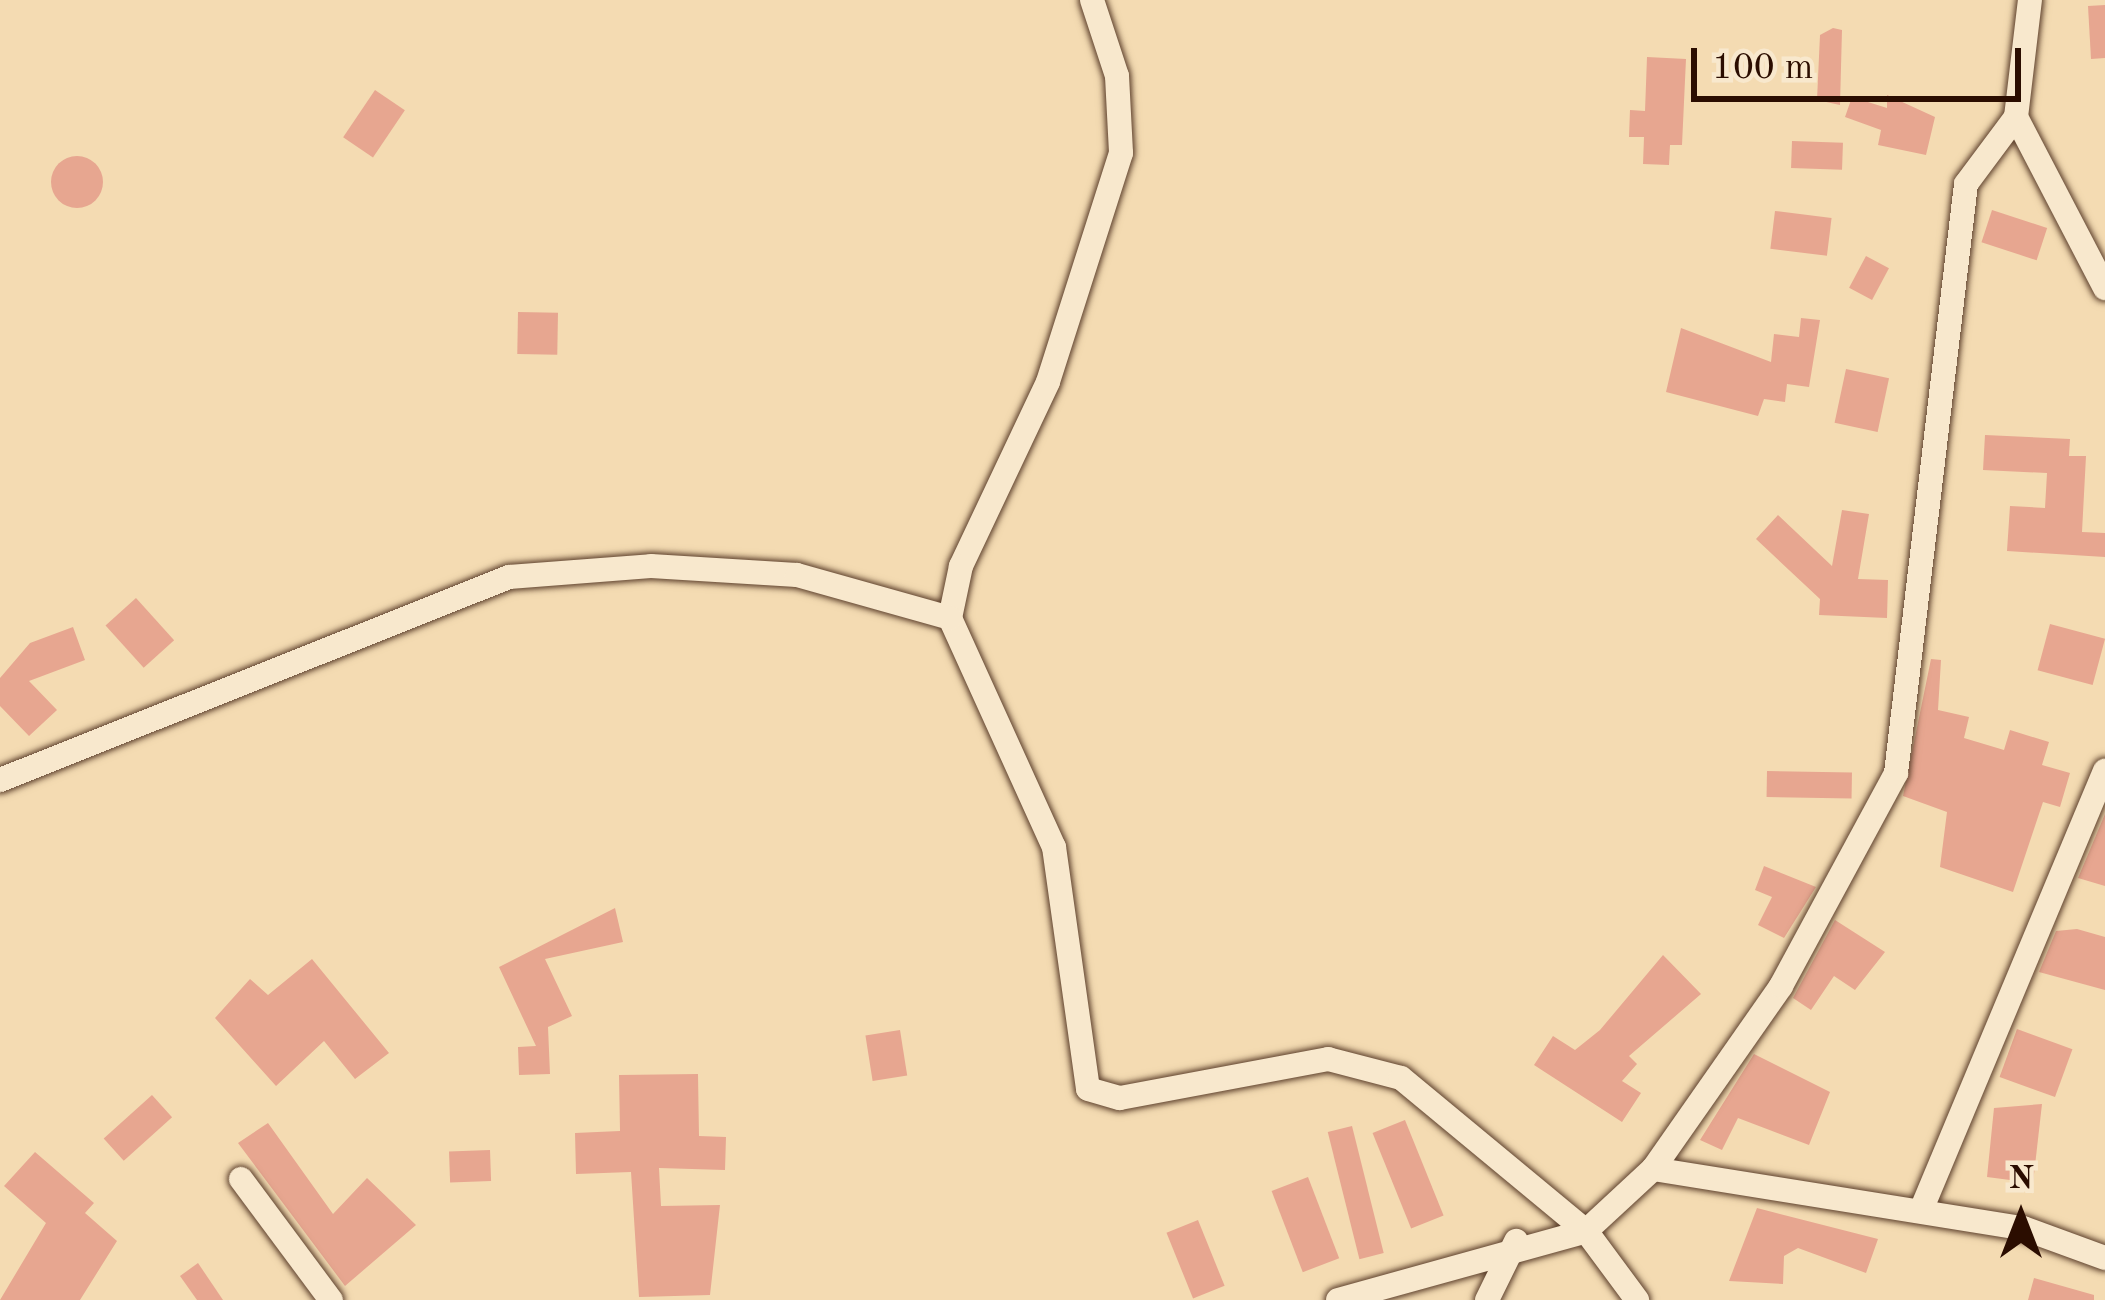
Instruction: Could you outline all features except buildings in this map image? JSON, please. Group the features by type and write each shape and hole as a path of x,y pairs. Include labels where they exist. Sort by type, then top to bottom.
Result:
{"street":[{"path":"1092,0 1117,76 1121,153 1048,382 961,566 950,618 1054,847 1088,1089 1120,1098 1292,1062 1364,1065 1401,1078 1586,1231 1637,1300"},
{"path":"1337,1300 1516,1241 1586,1231 1652,1168 1780,986 1896,773 1966,184 2016,117 2030,0"},
{"path":"2016,117 2105,288"},
{"path":"0,779 509,577 650,566 797,575 950,618"},
{"path":"1922,1208 2105,771"},
{"path":"1652,1168 1922,1208 2105,1258"},
{"path":"241,1179 331,1300"},
{"path":"1487,1300 1516,1241"}]}
